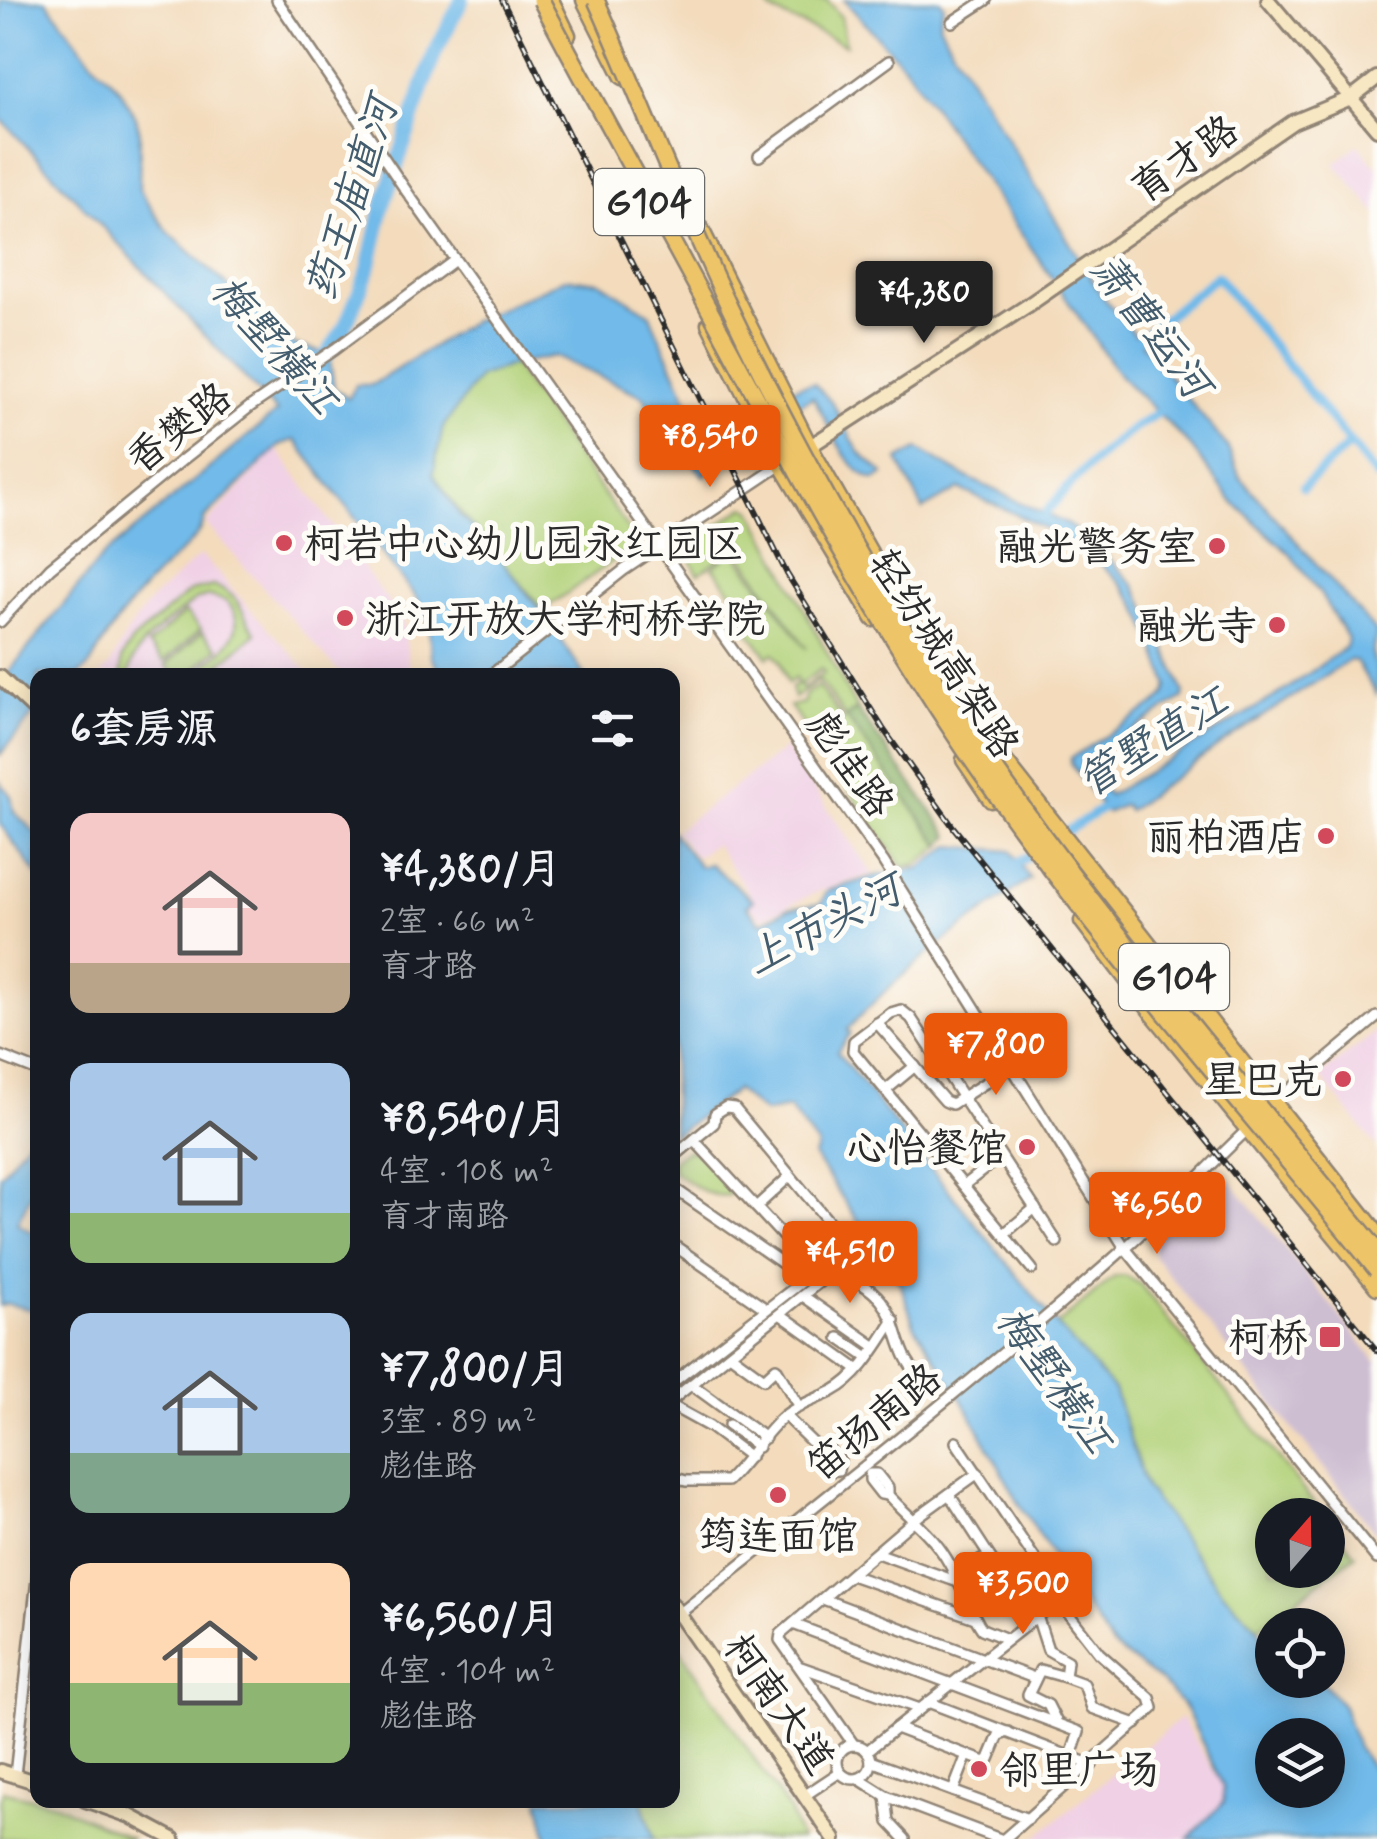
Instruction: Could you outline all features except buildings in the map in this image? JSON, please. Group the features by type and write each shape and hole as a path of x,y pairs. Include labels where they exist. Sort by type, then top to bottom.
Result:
{"highway":[{"name":"轻纺城高架路","path":"541,0 852,571 966,751 1141,984 1377,1270"},
{"name":"轻纺城高架路","path":"596,0 735,319 836,512 907,634 979,744 1080,884 1377,1250"}],"main road":[{"name":"G104","path":"551,0 781,465 896,654 977,780 1153,1014 1377,1287"},
{"name":"G104","path":"584,0 810,447 888,584 986,737 1377,1233"}],"street":[{"name":"彪佳路","path":"277,0 400,182 883,860 1125,1248 1377,1559"},
{"path":"952,22 986,0"},
{"path":"1268,0 1377,129"},
{"path":"760,156 889,60"},
{"name":"育才路","path":"781,465 1027,306 1293,122 1351,98 1377,78"},
{"name":"香樊路","path":"0,622 50,568 251,406 455,260"},
{"path":"499,668 659,546 781,465"},
{"path":"0,677 30,705"},
{"path":"1032,1269 853,1050 854,1041 901,1010 912,1018 1057,1242"},
{"name":"笛扬南路","path":"680,1606 847,1481 867,1471 1125,1248 1274,1104 1377,1017"},
{"path":"877,1023 944,1101 952,1104 1010,1067"},
{"path":"0,1056 30,1068"},
{"path":"886,1090 915,1066"},
{"path":"680,1151 714,1123 714,1114 726,1107 734,1108 850,1248 762,1306 680,1377"},
{"path":"694,1140 815,1271"},
{"path":"964,1186 1000,1157"},
{"path":"756,1207 789,1177"},
{"path":"680,1193 805,1279"},
{"path":"1004,1234 1035,1208"},
{"path":"680,1250 762,1306"},
{"path":"680,1396 833,1272 858,1280 886,1303 908,1363 927,1382"},
{"path":"762,1306 764,1291"},
{"path":"803,1296 876,1347"},
{"path":"780,1314 857,1369"},
{"path":"680,1479 728,1481 785,1416 834,1390 857,1369 894,1320"},
{"path":"840,1338 868,1358"},
{"path":"730,1354 764,1379 776,1368 799,1407"},
{"path":"692,1385 766,1438"},
{"path":"680,1408 750,1456"},
{"path":"785,1416 819,1449 828,1448 840,1462 838,1470 847,1481"},
{"path":"729,1426 758,1447"},
{"path":"860,1778 886,1796 1002,1839 1154,1708 1150,1698 1099,1653 1046,1584 1036,1562 956,1442"},
{"path":"867,1471 881,1494 888,1495 947,1558 982,1628 1007,1639"},
{"path":"978,1473 877,1553 793,1624 780,1640 854,1745 869,1756 1028,1819"},
{"path":"948,1494 990,1557 1012,1603 1037,1616 1048,1650 1067,1661 1065,1677"},
{"path":"877,1553 956,1577 990,1557"},
{"path":"851,1575 975,1618"},
{"path":"823,1599 1034,1678"},
{"path":"854,1745 840,1752 836,1762 848,1779 860,1778 868,1772 869,1756 896,1728 1059,1599"},
{"name":"柯南大道","path":"680,1615 834,1839"},
{"path":"793,1624 1080,1732 1070,1756"},
{"path":"15,1775 30,1641"},
{"path":"798,1666 1008,1732 1092,1764"},
{"path":"1058,1724 1048,1705 1028,1695 1040,1670 1084,1684 1092,1708 1136,1724"},
{"path":"896,1728 985,1762 999,1735 1008,1732"},
{"path":"953,1791 967,1755"},
{"path":"0,1771 30,1780"},
{"path":"804,1796 840,1772"},
{"path":"886,1796 890,1822 905,1839"},
{"path":"108,1808 173,1839"}],"shaded area":[{"path":"1358,144 1377,167 1377,214 1335,164"},
{"name":"柯岩中心幼儿园永红园区","path":"277,449 404,623 410,668 336,668 206,524"},
{"path":"199,556 203,557 305,668 108,668 150,601"},
{"path":"786,748 873,874 822,890 762,918 749,905 754,900 715,844 696,857 680,837 680,827"},
{"path":"1377,1031 1377,1147 1320,1076"},
{"path":"1221,1169 1377,1362 1377,1534 1154,1256 1155,1234"},
{"path":"1181,1718 1223,1786 1224,1803 1188,1839 1034,1839"}],"green space":[{"path":"764,0 827,0 841,17 846,45 772,11"},
{"path":"513,365 633,536 632,548 543,610 433,474 443,427 479,377"},
{"path":"745,507 752,510 857,709 847,718 941,846 917,864 903,867 790,706 803,703 806,694 818,686 840,721 846,718 819,680 794,698 791,688 797,684 803,689 824,673 821,669 800,685 795,678 788,684 780,661 773,653 768,657 742,623 750,617 713,567 734,551 807,649 736,547 698,574 689,556 696,539"},
{"path":"213,586 223,589 235,599 256,633 216,668 202,668 229,642 237,623 226,601 210,596 195,600 165,624 137,653 131,668 121,668 122,658 132,641 190,591"},
{"path":"185,612 201,629 164,662 148,645"},
{"path":"202,632 218,648 196,668 166,665"},
{"path":"857,709 950,836 941,846 846,717"},
{"path":"699,1151 731,1188 729,1195 706,1192 680,1176 680,1155"},
{"path":"1126,1276 1140,1284 1310,1498 1255,1498 1255,1588 1311,1588 1285,1608 1255,1608 1255,1625 1223,1593 1146,1488 1114,1390 1057,1325 1114,1277"},
{"path":"1345,1542 1355,1555 1345,1563"},
{"path":"680,1649 789,1810 800,1839 654,1839 644,1808 680,1808"},
{"path":"3,1791 30,1798 30,1808 65,1808 132,1839 0,1839"}],"water":[{"name":"梅墅横江","path":"0,0 46,0 91,60 119,88 136,118 140,133 139,189 169,233 294,345 318,351 330,361 334,388 349,398 356,385 372,385 471,322 566,278 600,282 649,313 697,421 726,415 814,383 833,404 859,452 884,474 875,480 854,467 813,397 738,436 704,476 664,430 643,396 554,356 512,365 479,377 443,427 433,474 460,516 488,543 579,668 438,668 431,656 429,627 418,600 295,440 281,444 204,519 196,537 126,610 87,668 30,668 30,719 0,755 0,683 46,626 102,557 277,412 0,118"},
{"path":"844,0 940,0 944,5 939,23 946,38 1100,293 1227,446 1240,477 1377,633 1372,653 1377,669 1377,695 1356,661 1350,660 1229,738 1128,811 1124,805 1106,813 1071,764 1071,758 1166,694 1168,684 1137,607 1116,578 1097,561 1052,532 1004,509 959,489 923,509 898,460 918,449 964,476 1067,524 1095,544 1134,585 1157,627 1184,693 1183,698 1083,762 1089,777 1109,795 1284,691 1346,647 1348,639 1290,554 1231,500 1188,443 1120,376 907,69"},
{"path":"0,782 11,796 14,812 30,827 30,865 0,824"},
{"path":"680,842 700,867 710,864 753,900 747,906 761,923 787,909 821,904 827,891 920,868 951,846 1011,851 1030,879 911,968 847,1030 850,1033 837,1052 1114,1390 1146,1488 1223,1593 1255,1625 1255,1698 1336,1698 1343,1706 1357,1747 1377,1774 1377,1839 1188,1839 1224,1802 1223,1786 1186,1709 1162,1682 1112,1646 1020,1505 963,1401 914,1325 901,1285 814,1156 818,1146 789,1108 764,1113 736,1090 680,1131"},
{"path":"30,1137 30,1196 17,1223 30,1231 30,1309 0,1306 0,1176"},
{"path":"541,1808 644,1808 654,1839 548,1839"}],"waterway":[{"name":"药王庙直河","path":"325,358 344,329 368,271 382,209 435,52 462,0"},
{"name":"萧曹运河","path":"1131,345 1217,276 1377,477"},
{"name":"萧曹运河","path":"1040,520 1098,457 1167,407"},
{"path":"1303,487 1350,444"},
{"name":"管墅直江","path":"1012,867 1112,802"}],"railway":[{"path":"502,0 787,574 884,730 954,828 1377,1351"}],"place":[{"name":"柯岩中心幼儿园永红园区","path":"284,543"},
{"name":"融光警务室","path":"1217,546"},
{"name":"浙江开放大学柯桥学院","path":"345,618"},
{"name":"融光寺","path":"1277,625"},
{"name":"丽柏酒店","path":"1326,836"},
{"name":"星巴克","path":"1343,1079"},
{"name":"心怡餐馆","path":"1027,1147"},
{"name":"柯桥","path":"1330,1337"},
{"name":"筠连面馆","path":"778,1495"},
{"name":"邻里广场","path":"979,1769"}],"water label":[{"name":"上市头河","path":"823,923"}]}
